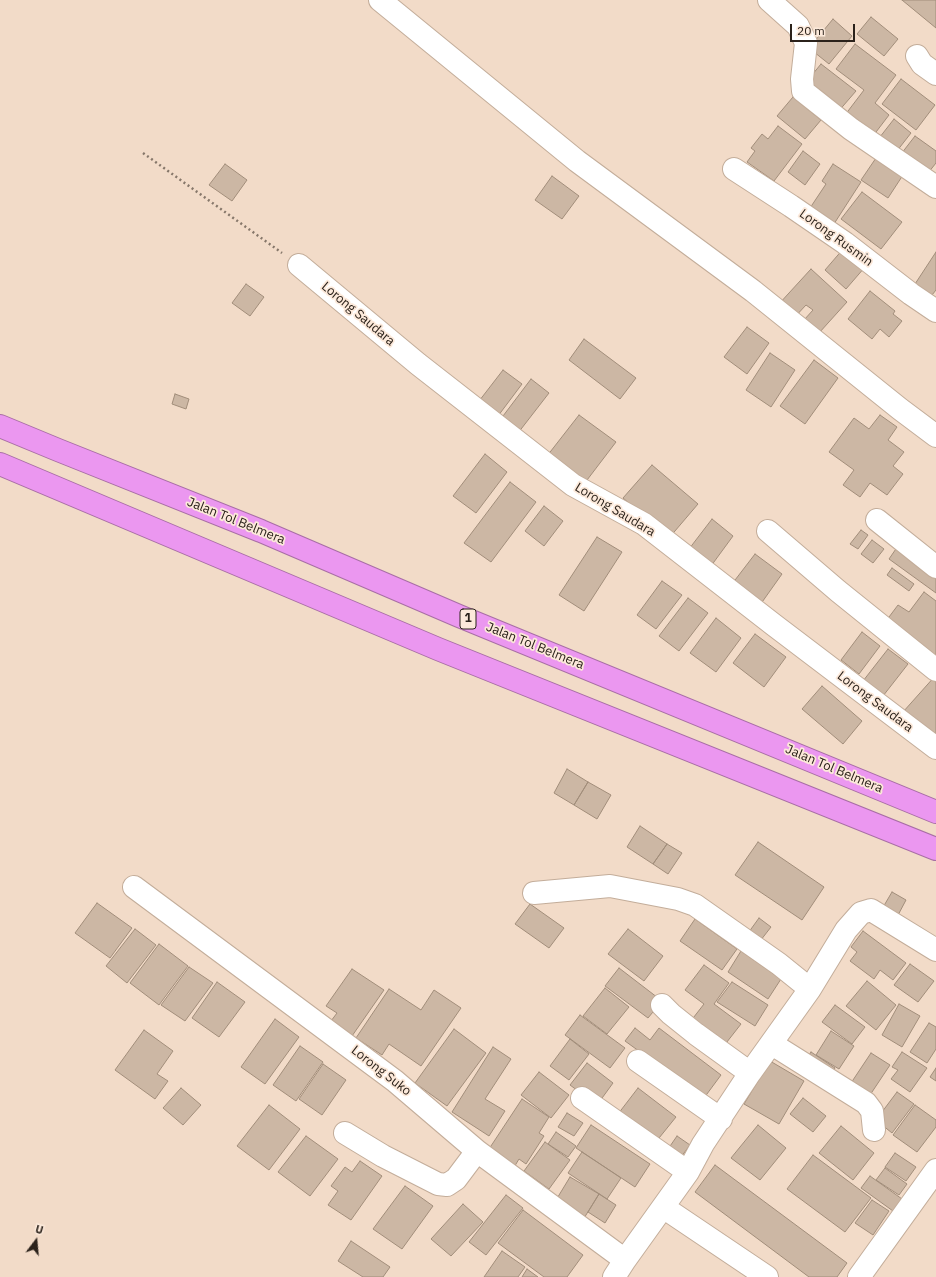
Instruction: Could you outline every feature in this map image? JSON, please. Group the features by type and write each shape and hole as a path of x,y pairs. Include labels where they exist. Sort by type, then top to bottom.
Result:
{"highway":[{"name":"Jalan Tol Belmera","path":"0,426 261,531 459,616 936,812"},
{"path":"0,464 438,649 936,849"}],"street":[{"path":"380,0 577,161 753,291 936,436"},
{"path":"769,0 798,26 806,43 802,79 803,91 851,129 936,187"},
{"path":"917,56 922,64 936,74"},
{"name":"Lorong Rusmin","path":"734,169 845,243 936,312"},
{"name":"Lorong Saudara","path":"299,265 418,364 573,485 644,524 936,748"},
{"path":"877,520 936,567"},
{"path":"768,531 838,591 936,670"},
{"path":"534,893 610,886 678,899 695,905 779,964 810,989"},
{"name":"Lorong Suko","path":"134,887 395,1081 620,1269"},
{"path":"620,1269 688,1172 703,1144 721,1119 750,1073 810,989 846,930 861,913 872,910 936,950"},
{"path":"662,1004 690,1029 750,1073"},
{"path":"772,1044 866,1104 872,1111 874,1130"},
{"path":"638,1061 721,1119"},
{"path":"582,1098 688,1172"},
{"path":"345,1133 383,1156 438,1184 447,1185 456,1179 477,1151"},
{"path":"860,1277 936,1170"},
{"path":"663,1206 767,1277"}],"path":[{"path":"143,153 299,265"}],"building":[{"path":"902,0 936,0 936,28"},
{"path":"871,17 898,39 884,56 857,34"},
{"path":"833,19 852,36 829,64 809,48"},
{"path":"855,44 896,75 875,103 889,115 873,136 845,115 864,90 836,69"},
{"path":"821,64 856,91 837,113 803,86"},
{"path":"901,79 935,105 916,130 882,104"},
{"path":"793,97 821,120 805,139 777,116"},
{"path":"894,119 911,133 893,156 876,142"},
{"path":"778,126 802,144 774,181 747,162 755,151 751,148 762,134 768,139"},
{"path":"915,136 936,151 936,163 924,178 898,158"},
{"path":"803,151 820,164 805,185 788,172"},
{"path":"876,158 903,175 888,198 861,180"},
{"path":"225,164 247,180 232,201 209,185"},
{"path":"833,164 861,182 832,227 808,211 826,184 822,181"},
{"path":"552,176 579,196 562,219 535,200"},
{"path":"862,192 902,222 881,249 841,219"},
{"path":"844,248 865,267 846,289 825,270"},
{"path":"936,252 936,290 932,295 915,284"},
{"path":"811,269 847,302 819,333 804,320 813,310 806,305 793,319 778,305"},
{"path":"246,284 264,297 250,316 232,303"},
{"path":"870,291 895,311 893,314 902,321 889,337 880,329 872,339 848,319"},
{"path":"747,327 769,343 747,374 724,357"},
{"path":"584,339 636,378 620,399 569,360"},
{"path":"770,353 795,370 771,407 746,390"},
{"path":"814,360 838,378 805,424 780,406"},
{"path":"503,370 522,384 495,420 476,405"},
{"path":"531,379 549,393 518,433 500,420"},
{"path":"175,394 189,399 186,409 172,404"},
{"path":"579,415 616,442 584,484 547,456"},
{"path":"880,415 897,427 888,440 904,452 893,466 903,474 887,495 870,483 860,497 843,485 854,470 829,452 854,418 869,429"},
{"path":"485,454 507,472 476,513 453,496"},
{"path":"652,465 698,504 669,538 623,498"},
{"path":"510,482 536,502 491,562 464,543"},
{"path":"544,506 563,521 544,546 525,531"},
{"path":"712,519 733,536 711,566 689,549"},
{"path":"861,530 868,535 858,549 850,544"},
{"path":"597,537 622,552 584,611 559,595"},
{"path":"872,540 884,549 873,563 861,554"},
{"path":"900,543 936,569 936,593 889,559"},
{"path":"755,554 782,574 760,605 732,584"},
{"path":"892,568 914,584 909,591 887,575"},
{"path":"662,581 682,595 656,629 637,615"},
{"path":"924,592 936,601 936,659 886,621 898,605 909,612"},
{"path":"688,598 708,613 679,651 659,636"},
{"path":"716,618 741,638 716,672 690,653"},
{"path":"862,632 880,646 859,674 841,660"},
{"path":"755,634 786,657 764,687 733,663"},
{"path":"888,649 908,664 883,696 863,681"},
{"path":"936,675 936,740 903,712"},
{"path":"822,686 862,721 843,744 802,709"},
{"path":"567,769 588,782 574,805 554,793"},
{"path":"588,782 611,795 597,819 574,805"},
{"path":"640,826 667,844 653,864 627,847"},
{"path":"758,842 824,887 802,920 735,875"},
{"path":"667,844 682,853 668,874 653,864"},
{"path":"892,892 906,900 897,917 882,909"},
{"path":"97,903 132,928 110,958 75,933"},
{"path":"530,904 564,928 549,948 515,924"},
{"path":"759,918 771,927 757,945 746,936"},
{"path":"695,919 737,949 722,970 680,941"},
{"path":"135,929 156,945 127,983 106,966"},
{"path":"628,929 663,956 644,981 608,954"},
{"path":"863,931 906,963 893,980 880,970 874,979 850,961 857,952 851,947"},
{"path":"159,944 188,966 159,1005 130,983"},
{"path":"741,951 781,979 768,999 728,972"},
{"path":"910,964 934,981 918,1002 894,985"},
{"path":"704,965 729,983 714,1004 741,1024 723,1047 690,1022 704,1004 685,990"},
{"path":"189,967 213,983 185,1021 161,1005"},
{"path":"619,968 662,1001 648,1018 605,986"},
{"path":"352,969 384,990 352,1036 331,1021 337,1013 326,1006"},
{"path":"867,981 896,1005 876,1030 846,1006"},
{"path":"217,982 245,1002 219,1037 192,1018"},
{"path":"732,982 768,1005 755,1026 717,1002"},
{"path":"605,988 629,1007 607,1034 583,1016"},
{"path":"389,989 421,1010 434,990 461,1008 421,1066 389,1044 382,1055 356,1038"},
{"path":"899,1004 920,1016 902,1047 882,1035"},
{"path":"835,1005 865,1027 852,1044 822,1022"},
{"path":"580,1015 625,1048 610,1068 565,1035"},
{"path":"275,1019 299,1037 265,1084 241,1067"},
{"path":"929,1023 936,1027 936,1049 927,1063 910,1052"},
{"path":"635,1028 650,1040 659,1028 721,1075 704,1098 625,1041"},
{"path":"454,1029 486,1053 447,1106 415,1083"},
{"path":"144,1030 173,1051 157,1074 168,1081 155,1099 115,1070"},
{"path":"831,1031 854,1046 839,1069 816,1055"},
{"path":"570,1039 589,1054 569,1080 550,1066"},
{"path":"300,1046 323,1062 296,1101 273,1085"},
{"path":"493,1047 511,1059 485,1099 505,1111 489,1136 452,1112"},
{"path":"811,1052 835,1068 828,1078 804,1062"},
{"path":"902,1052 927,1068 910,1092 891,1079 898,1070 892,1067"},
{"path":"871,1053 890,1065 870,1095 851,1083"},
{"path":"770,1061 804,1081 779,1124 744,1104"},
{"path":"587,1063 613,1083 597,1105 570,1085"},
{"path":"323,1064 346,1080 322,1115 299,1099"},
{"path":"936,1068 936,1081 930,1077"},
{"path":"539,1072 569,1095 551,1118 521,1095"},
{"path":"181,1088 201,1105 183,1125 163,1108"},
{"path":"638,1088 676,1117 655,1143 618,1114"},
{"path":"897,1092 914,1104 892,1133 876,1120"},
{"path":"803,1098 826,1116 813,1132 790,1114"},
{"path":"522,1099 549,1117 539,1133 544,1136 526,1164 519,1159 513,1169 487,1152"},
{"path":"269,1105 300,1129 269,1170 237,1146"},
{"path":"915,1105 936,1120 936,1127 917,1152 893,1135"},
{"path":"567,1113 583,1123 574,1136 558,1127"},
{"path":"591,1125 650,1164 635,1187 576,1148"},
{"path":"758,1125 786,1148 760,1180 731,1158"},
{"path":"841,1126 874,1153 853,1180 819,1153"},
{"path":"556,1132 576,1146 568,1157 548,1144"},
{"path":"306,1136 338,1159 310,1196 278,1172"},
{"path":"677,1136 690,1145 678,1161 666,1152"},
{"path":"545,1142 570,1160 549,1189 524,1171"},
{"path":"582,1152 621,1178 607,1199 568,1173"},
{"path":"895,1153 916,1167 906,1181 885,1167"},
{"path":"813,1155 871,1198 845,1232 787,1189"},
{"path":"360,1161 382,1176 351,1220 328,1205 338,1191 331,1186 345,1167 352,1172"},
{"path":"715,1165 847,1263 837,1277 809,1277 695,1192"},
{"path":"885,1168 907,1184 899,1195 876,1180"},
{"path":"870,1176 902,1199 893,1211 861,1188"},
{"path":"570,1177 599,1194 581,1223 553,1205"},
{"path":"405,1186 433,1206 402,1249 373,1229"},
{"path":"599,1194 616,1205 605,1223 588,1212"},
{"path":"506,1195 523,1208 486,1255 469,1242"},
{"path":"872,1200 889,1211 873,1235 855,1223"},
{"path":"463,1204 483,1222 451,1256 431,1239"},
{"path":"523,1210 583,1255 567,1277 544,1277 498,1243"},
{"path":"351,1241 390,1267 383,1277 363,1277 338,1261"},
{"path":"502,1251 525,1267 518,1277 484,1277"},
{"path":"527,1269 538,1277 522,1277"}]}
